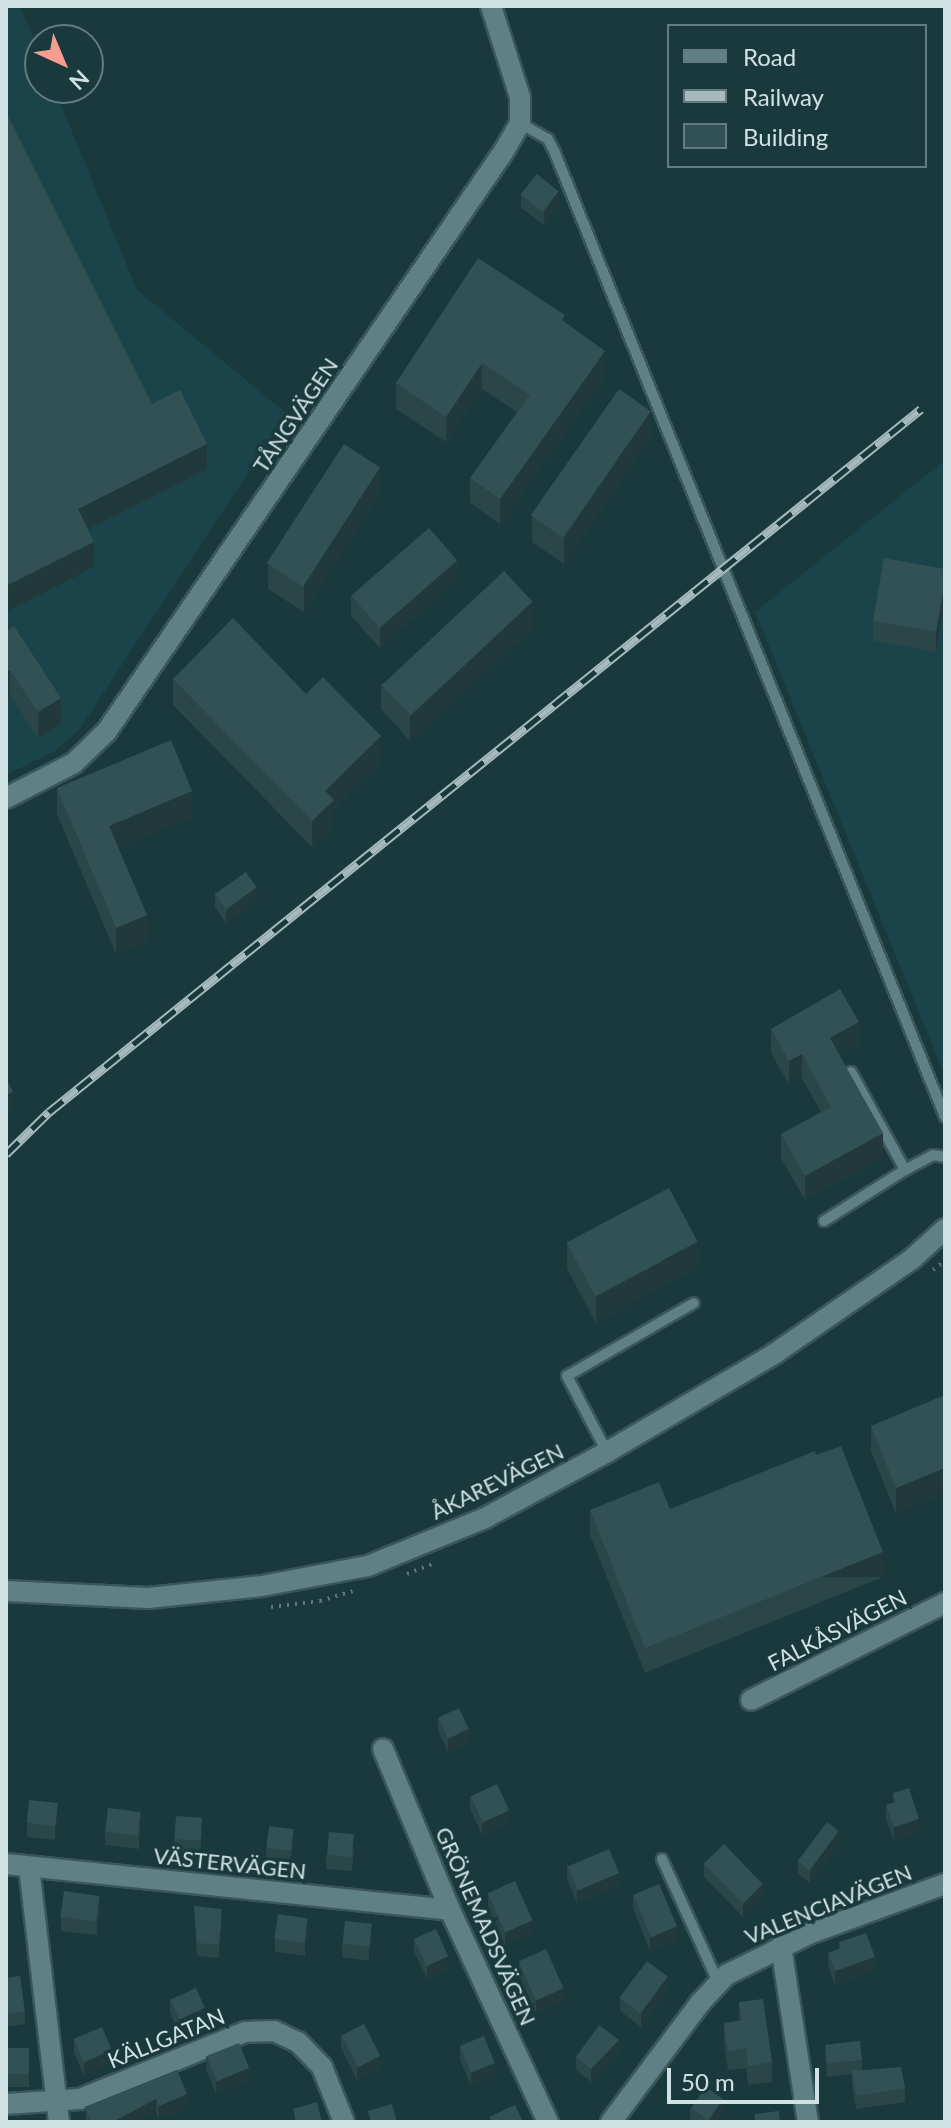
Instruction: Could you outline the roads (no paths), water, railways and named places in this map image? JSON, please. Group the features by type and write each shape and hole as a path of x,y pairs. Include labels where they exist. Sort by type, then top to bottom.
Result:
{"street":[{"path":"491,6 518,76 520,123"},
{"name":"TÅNGVÄGEN","path":"6,798 74,763 107,731 520,123"},
{"name":"ÅKAREVÄGEN","path":"6,1591 148,1598 262,1586 368,1566 485,1518 607,1452 774,1354 912,1259 945,1229"},
{"name":"FALKÅSVÄGEN","path":"751,1700 945,1603"},
{"name":"GRÖNEMADSVÄGEN","path":"383,1749 450,1910 548,2122"},
{"name":"VÄSTERVÄGEN","path":"6,1864 450,1910"},
{"path":"29,1867 58,2112"},
{"name":"VALENCIAVÄGEN","path":"611,2122 718,1982 781,1946 945,1884"},
{"path":"781,1946 808,2122"},
{"name":"KÄLLGATAN","path":"6,2104 58,2112 80,2099 245,2032 274,2031 298,2042 322,2067 344,2122"}],"lane":[{"path":"520,123 548,139 555,153 945,1117"},
{"path":"851,1072 905,1170"},
{"path":"824,1221 933,1155 945,1157"},
{"path":"607,1452 567,1376 694,1303"},
{"path":"662,1859 718,1982"}],"railway":[{"path":"6,1154 49,1112 921,409"}]}
